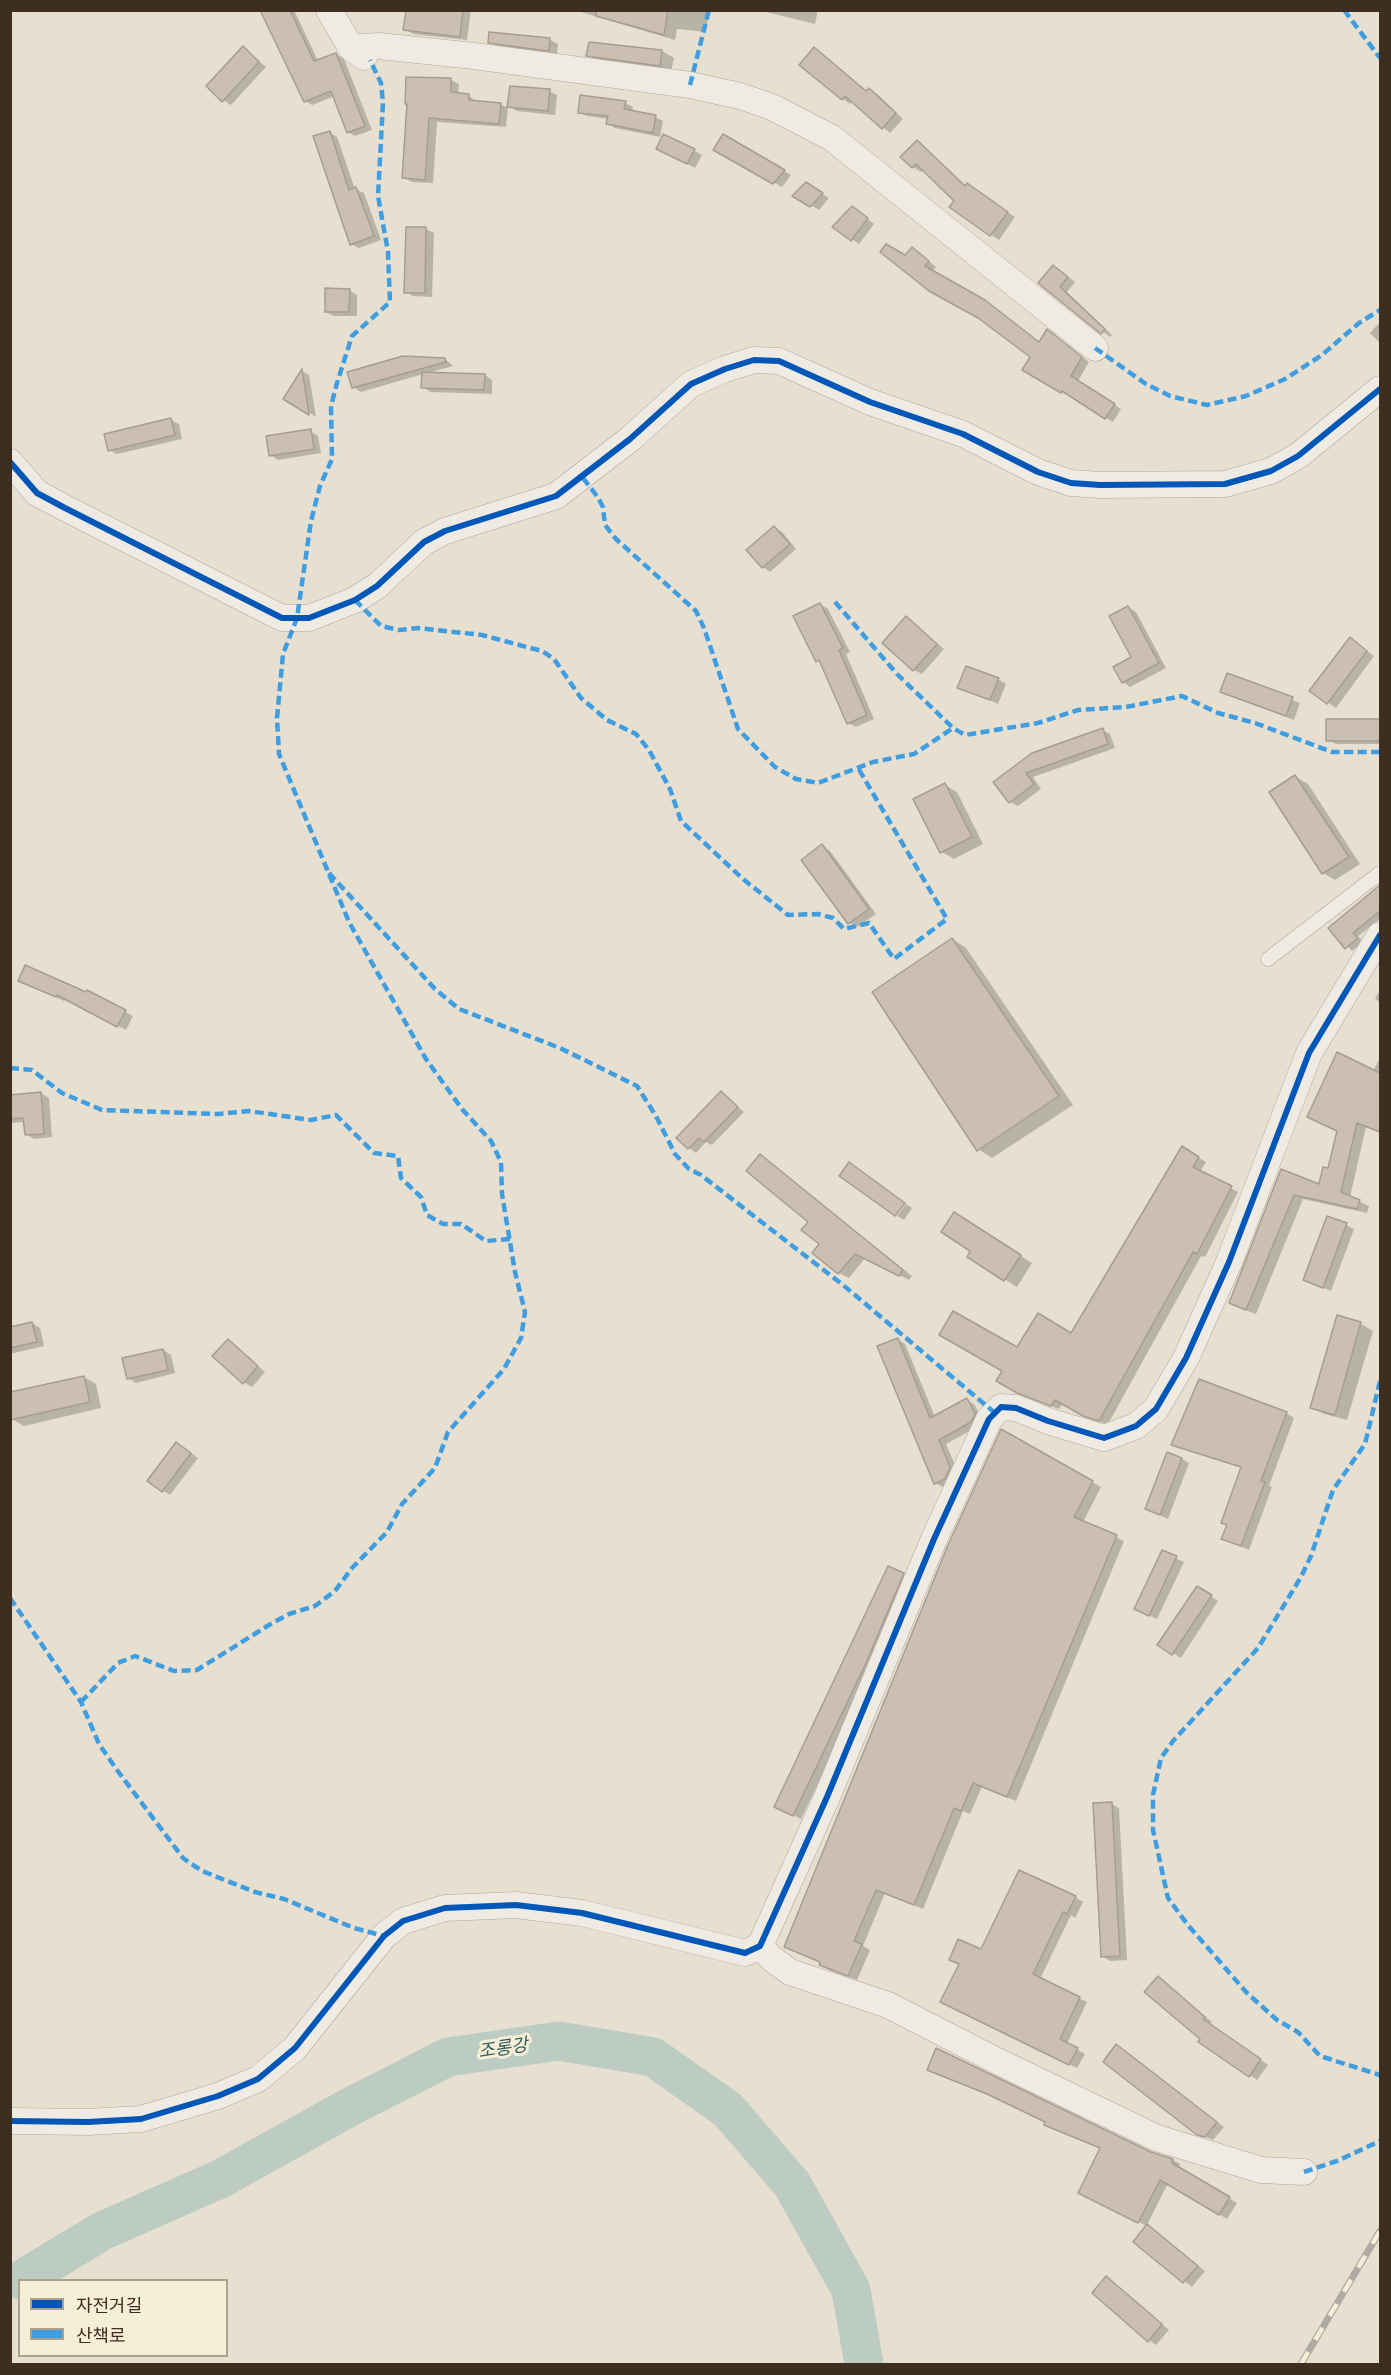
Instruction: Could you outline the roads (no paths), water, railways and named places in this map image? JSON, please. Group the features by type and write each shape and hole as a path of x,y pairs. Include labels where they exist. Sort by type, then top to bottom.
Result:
{"street":[{"path":"329,10 360,54 379,46 462,55 690,85 772,106 832,138 1095,348"},
{"path":"10,462 37,493 65,508 282,618 309,618 355,600 377,586 424,542 445,531 556,496 630,439 691,384 725,369 754,360 779,361 870,402 963,434 1038,472 1071,483 1100,485 1225,484 1271,471 1315,444 1380,390"},
{"path":"10,2121 88,2122 141,2119 218,2096 258,2079 295,2048 384,1936 404,1921 445,1908 516,1905 582,1913 745,1953 760,1946 827,1797 934,1539 989,1419 1001,1407 1016,1408 1104,1438 1136,1426 1156,1409 1186,1358 1229,1262 1309,1053 1380,935"},
{"path":"760,1946 772,1959 790,1972 888,2005 995,2060 1157,2138 1261,2170 1304,2172"}],"lane":[{"path":"1268,958 1380,873"}],"waterway":[{"name":"조롱강","path":"23,2279 102,2231 220,2179 348,2108 448,2057 559,2041 653,2057 728,2110 792,2184 851,2290 864,2364"}],"railway":[{"path":"1301,2364 1380,2231"}]}
